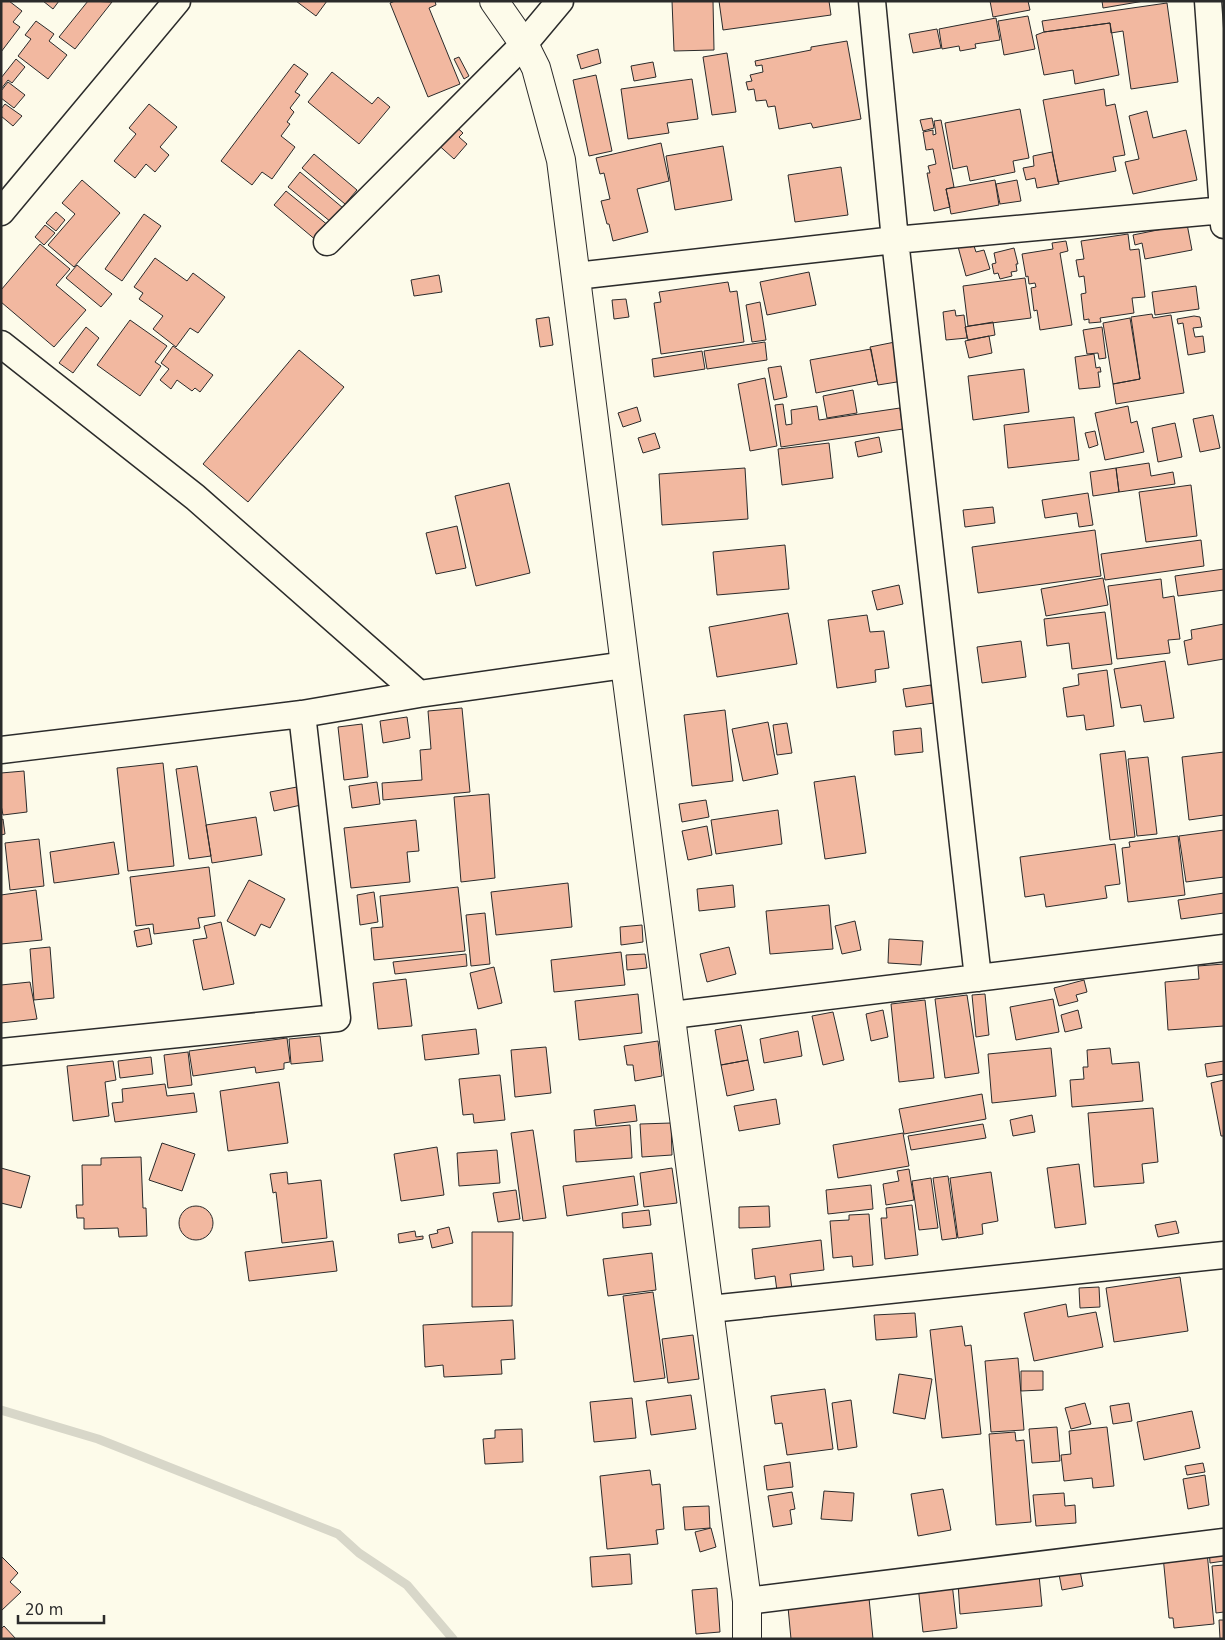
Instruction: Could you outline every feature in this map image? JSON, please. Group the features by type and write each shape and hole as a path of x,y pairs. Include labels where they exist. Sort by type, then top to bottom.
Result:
{"street":[{"path":"1,212 177,1"},
{"path":"494,1 524,44 536,68 561,160 625,665 748,1601 747,1639"},
{"path":"327,242 524,44 560,1"},
{"path":"872,1 895,240 978,978"},
{"path":"576,276 895,240 1223,215 1208,1"},
{"path":"1,344 195,497 419,694"},
{"path":"1,750 302,714 419,694 625,665"},
{"path":"1,1052 337,1018 302,714"},
{"path":"672,1015 1224,948"},
{"path":"710,1310 1224,1256"},
{"path":"748,1601 1224,1542"}],"building":[{"path":"1,1 9,1 22,11 13,22 20,27 1,52"},
{"path":"43,1 59,1 53,9"},
{"path":"88,1 112,2 75,49 59,37"},
{"path":"296,1 327,1 316,16"},
{"path":"395,1 435,1 436,5 429,8 460,84 428,97 390,3"},
{"path":"672,1 713,1 714,50 674,51"},
{"path":"719,1 829,1 831,15 723,30"},
{"path":"990,1 1028,1 1030,10 993,17"},
{"path":"1102,1 1144,1 1103,8"},
{"path":"1167,3 1178,82 1131,89 1123,31 1111,33 1110,23 1044,32 1042,21"},
{"path":"1028,16 1035,49 1004,55 998,21"},
{"path":"996,18 1000,40 975,44 976,48 960,51 959,46 942,49 939,29"},
{"path":"36,21 54,34 49,41 67,55 48,79 18,56 31,39 25,35"},
{"path":"1110,23 1119,75 1075,84 1073,70 1044,75 1036,35 1044,32"},
{"path":"937,29 941,48 913,53 909,34"},
{"path":"847,41 861,119 813,128 811,123 779,129 775,106 768,107 766,100 756,101 754,89 748,90 746,82 752,81 750,75 763,72 762,65 756,66 755,61 811,50 811,47"},
{"path":"598,49 601,63 581,69 577,55"},
{"path":"727,53 736,112 712,115 703,57"},
{"path":"459,57 469,76 464,79 454,59"},
{"path":"16,59 25,67 12,83 8,80 1,89 1,78"},
{"path":"653,62 656,77 634,81 631,66"},
{"path":"294,64 308,74 295,92 300,95 290,108 294,112 287,122 290,124 281,136 295,147 272,179 262,172 252,185 221,161"},
{"path":"332,72 372,104 378,97 390,107 359,144 308,102"},
{"path":"596,75 612,151 589,156 573,80"},
{"path":"692,79 698,119 667,123 669,133 628,139 621,89"},
{"path":"8,82 25,95 14,108 1,98 1,91"},
{"path":"1104,89 1106,106 1115,104 1125,155 1113,157 1116,171 1058,182 1043,100"},
{"path":"5,104 22,116 13,126 1,116 1,109"},
{"path":"149,104 177,127 160,147 169,155 155,172 146,164 135,178 114,161 136,134 129,128"},
{"path":"1020,109 1029,158 1013,161 1015,172 970,181 967,166 953,169 945,123"},
{"path":"1147,111 1153,138 1186,130 1197,180 1133,194 1125,162 1139,159 1129,116"},
{"path":"932,118 934,128 923,131 920,120"},
{"path":"941,120 954,187 946,189 950,207 934,211 927,173 930,173 928,166 936,164 933,149 926,150 923,132 933,130 933,135 936,134 934,121"},
{"path":"451,122 463,133 459,137 467,144 454,159 434,141"},
{"path":"661,143 669,181 637,189 648,232 613,241 601,201 610,199 604,173 600,174 596,158"},
{"path":"723,146 732,200 675,210 666,156"},
{"path":"1052,152 1059,184 1037,188 1035,178 1026,180 1023,168 1034,166 1033,156"},
{"path":"314,154 357,190 345,204 302,168"},
{"path":"841,167 848,215 795,222 788,175"},
{"path":"300,172 343,208 331,222 288,187"},
{"path":"82,180 120,213 74,267 48,245 75,214 62,203"},
{"path":"995,180 999,205 951,214 946,189"},
{"path":"1017,180 1021,201 1000,204 996,184"},
{"path":"286,191 329,226 317,241 274,205"},
{"path":"56,212 65,220 56,231 46,223"},
{"path":"144,214 161,226 122,281 105,269"},
{"path":"1187,224 1192,250 1145,259 1142,243 1135,245 1133,235"},
{"path":"45,225 55,233 44,245 35,237"},
{"path":"1128,234 1130,250 1139,249 1145,297 1132,298 1134,313 1100,318 1101,322 1089,323 1089,319 1084,320 1081,294 1086,293 1084,276 1079,277 1076,260 1084,259 1081,241"},
{"path":"968,240 970,247 974,246 976,252 984,250 990,269 966,276 957,243"},
{"path":"1066,241 1068,251 1060,253 1072,325 1040,330 1037,310 1034,311 1031,288 1036,287 1035,283 1029,284 1028,276 1026,277 1022,254 1053,249 1052,243"},
{"path":"40,244 70,269 56,285 86,310 54,347 1,302 1,290"},
{"path":"1014,248 1018,264 1016,264 1017,271 1011,272 1012,276 1000,279 998,273 994,274 992,264 996,263 994,253"},
{"path":"155,258 187,281 193,273 225,297 198,333 190,328 176,347 153,329 163,316 139,299 143,293 134,287"},
{"path":"77,265 112,294 101,307 66,278"},
{"path":"809,272 816,305 767,315 760,282"},
{"path":"439,275 442,292 414,296 411,280"},
{"path":"1025,278 1031,318 968,326 963,286"},
{"path":"728,282 730,292 737,291 744,342 661,354 654,303 661,302 659,292"},
{"path":"1196,286 1199,309 1155,315 1152,292"},
{"path":"626,299 629,317 614,319 612,300"},
{"path":"760,302 766,340 752,342 746,305"},
{"path":"955,310 956,316 964,315 967,338 946,340 943,312"},
{"path":"1152,314 1153,318 1171,315 1184,393 1116,404 1113,384 1140,379 1131,317"},
{"path":"1194,316 1200,317 1202,327 1193,328 1195,337 1203,336 1205,352 1188,355 1183,323 1178,324 1177,319"},
{"path":"549,317 553,345 540,347 536,319"},
{"path":"1130,318 1140,379 1113,384 1103,323"},
{"path":"130,320 167,346 155,362 161,366 140,396 97,365"},
{"path":"993,322 995,335 968,340 965,327"},
{"path":"86,327 99,338 73,373 59,363"},
{"path":"1102,327 1106,358 1099,359 1098,353 1087,354 1083,330"},
{"path":"989,336 992,353 969,358 965,341"},
{"path":"765,342 767,360 707,369 704,351"},
{"path":"895,342 903,381 878,385 870,347"},
{"path":"173,346 213,375 200,392 195,388 192,391 177,380 171,389 160,380 169,369 161,363"},
{"path":"871,349 877,381 816,393 810,360"},
{"path":"299,350 344,387 248,502 203,464"},
{"path":"702,351 705,369 654,377 652,359"},
{"path":"1094,354 1096,368 1100,367 1101,372 1098,372 1100,387 1079,389 1075,357"},
{"path":"781,366 787,397 774,400 768,368"},
{"path":"1024,369 1029,412 973,420 968,376"},
{"path":"765,378 777,446 750,451 738,384"},
{"path":"853,390 857,413 827,418 823,396"},
{"path":"783,404 786,425 792,424 791,410 817,406 819,420 900,408 903,429 781,447 775,405"},
{"path":"1128,406 1131,423 1137,421 1144,452 1105,460 1095,413"},
{"path":"637,407 641,421 623,427 618,413"},
{"path":"1213,415 1220,448 1200,452 1193,419"},
{"path":"1074,417 1079,460 1008,468 1004,425"},
{"path":"1175,423 1182,457 1158,462 1152,428"},
{"path":"1095,431 1098,445 1089,448 1085,433"},
{"path":"655,433 660,448 643,453 638,438"},
{"path":"879,437 882,452 858,457 855,442"},
{"path":"829,443 833,478 782,485 778,449"},
{"path":"1149,463 1151,476 1173,472 1175,484 1119,492 1116,468"},
{"path":"745,468 748,519 662,525 659,474"},
{"path":"1116,468 1119,492 1093,496 1090,472"},
{"path":"509,483 530,573 476,586 455,496"},
{"path":"1191,485 1197,536 1146,542 1139,492"},
{"path":"1088,493 1093,525 1079,527 1077,513 1045,518 1042,500"},
{"path":"993,507 995,523 965,527 963,510"},
{"path":"457,526 466,568 436,574 426,533"},
{"path":"1095,530 1101,576 978,593 972,547"},
{"path":"1201,540 1204,566 1105,580 1101,554"},
{"path":"785,545 789,589 717,595 713,552"},
{"path":"1224,569 1224,590 1178,596 1175,576"},
{"path":"1103,578 1108,605 1046,616 1041,589"},
{"path":"1161,579 1163,598 1174,596 1180,639 1168,640 1170,653 1117,659 1108,586"},
{"path":"899,585 903,604 877,610 872,591"},
{"path":"1105,612 1112,664 1072,669 1069,643 1047,646 1044,619"},
{"path":"788,613 797,664 717,677 709,627"},
{"path":"867,615 870,632 884,631 889,668 875,670 876,682 837,688 828,620"},
{"path":"1224,624 1224,659 1188,665 1184,641 1192,639 1191,630"},
{"path":"1021,641 1026,677 982,683 977,647"},
{"path":"1165,661 1174,718 1144,722 1141,705 1121,708 1114,669"},
{"path":"1107,670 1114,726 1086,730 1084,715 1067,717 1063,688 1079,685 1078,674"},
{"path":"931,685 934,703 906,707 903,689"},
{"path":"462,708 470,792 383,800 382,783 422,780 420,750 431,749 428,711"},
{"path":"725,710 733,781 692,786 684,715"},
{"path":"407,717 410,738 383,743 380,721"},
{"path":"768,722 778,774 743,781 732,729"},
{"path":"787,723 792,753 777,755 773,725"},
{"path":"362,724 368,777 344,780 338,727"},
{"path":"921,728 923,752 895,755 893,731"},
{"path":"1125,751 1135,837 1110,840 1100,754"},
{"path":"1224,752 1224,815 1189,820 1182,757"},
{"path":"1148,757 1157,834 1137,836 1128,759"},
{"path":"163,763 174,866 128,871 117,768"},
{"path":"197,766 211,856 189,859 176,769"},
{"path":"24,771 27,812 3,815 1,805 1,773"},
{"path":"855,776 866,853 825,859 814,782"},
{"path":"377,782 380,804 352,808 349,786"},
{"path":"297,787 301,805 274,811 270,792"},
{"path":"489,794 495,878 461,882 454,797"},
{"path":"706,800 709,817 682,822 679,804"},
{"path":"778,810 782,844 716,854 711,820"},
{"path":"256,817 262,855 212,863 206,825"},
{"path":"3,819 5,834 1,835 1,820"},
{"path":"416,820 419,851 407,852 410,882 351,888 344,828"},
{"path":"707,826 712,855 688,860 682,831"},
{"path":"1224,830 1224,877 1186,882 1179,836"},
{"path":"1178,836 1185,895 1128,902 1122,848 1130,847 1129,842"},
{"path":"39,839 44,886 10,890 5,843"},
{"path":"114,842 119,874 54,883 50,852"},
{"path":"1115,844 1120,884 1105,886 1107,898 1046,907 1044,894 1025,897 1020,857"},
{"path":"209,867 215,916 198,918 200,928 154,934 153,924 136,926 130,877"},
{"path":"249,880 285,899 270,928 261,924 255,936 227,921"},
{"path":"568,883 572,927 496,935 491,892"},
{"path":"733,885 735,907 699,911 697,889"},
{"path":"458,887 465,951 374,960 371,928 383,927 380,896"},
{"path":"36,890 42,940 1,944 1,895"},
{"path":"374,892 378,922 360,925 357,895"},
{"path":"1224,893 1224,913 1181,919 1178,900"},
{"path":"829,905 833,949 770,954 766,911"},
{"path":"485,913 490,964 471,966 466,915"},
{"path":"855,921 861,950 842,954 835,926"},
{"path":"221,922 234,984 203,990 193,940 207,938 204,926"},
{"path":"642,925 643,942 621,945 620,927"},
{"path":"149,928 152,944 137,947 134,931"},
{"path":"889,939 923,941 921,965 888,963"},
{"path":"50,947 54,998 34,1000 30,949"},
{"path":"729,947 736,974 707,982 700,954"},
{"path":"621,952 625,985 554,992 551,960"},
{"path":"466,954 467,966 395,974 393,962"},
{"path":"645,954 647,968 627,970 626,955"},
{"path":"1224,964 1224,1026 1168,1030 1165,982 1199,979 1198,966"},
{"path":"494,967 502,1003 478,1009 470,973"},
{"path":"406,979 412,1026 378,1029 373,983"},
{"path":"1084,980 1087,992 1076,995 1078,1001 1059,1006 1054,988"},
{"path":"30,982 37,1019 1,1023 1,985"},
{"path":"638,994 642,1033 579,1040 575,1001"},
{"path":"985,994 989,1035 976,1037 972,995"},
{"path":"967,995 979,1073 945,1078 935,999"},
{"path":"1053,999 1059,1032 1016,1040 1010,1007"},
{"path":"925,1000 934,1078 899,1082 891,1004"},
{"path":"883,1010 888,1037 871,1041 866,1014"},
{"path":"1078,1010 1082,1028 1065,1032 1061,1015"},
{"path":"833,1012 844,1060 823,1065 812,1016"},
{"path":"741,1025 748,1060 721,1065 715,1030"},
{"path":"476,1029 479,1054 425,1060 422,1035"},
{"path":"798,1031 802,1056 764,1063 760,1039"},
{"path":"320,1036 323,1061 291,1064 289,1039"},
{"path":"287,1038 290,1062 284,1063 284,1069 256,1073 255,1067 193,1076 189,1051"},
{"path":"658,1041 662,1076 635,1081 633,1065 627,1065 624,1046"},
{"path":"546,1047 551,1093 515,1097 511,1050"},
{"path":"1051,1048 1056,1096 992,1103 988,1054"},
{"path":"1110,1048 1112,1064 1139,1062 1143,1101 1072,1107 1070,1080 1084,1079 1083,1067 1088,1067 1087,1050"},
{"path":"188,1052 192,1085 168,1088 164,1055"},
{"path":"151,1057 153,1074 120,1078 118,1061"},
{"path":"748,1060 754,1090 727,1096 721,1065"},
{"path":"113,1061 116,1080 105,1082 109,1116 73,1121 67,1066"},
{"path":"1224,1061 1224,1074 1207,1077 1205,1064"},
{"path":"500,1075 505,1120 474,1123 473,1114 463,1115 459,1079"},
{"path":"1224,1080 1224,1136 1221,1136 1211,1083"},
{"path":"279,1082 288,1143 228,1151 220,1091"},
{"path":"165,1084 167,1096 194,1093 197,1112 115,1122 112,1103 123,1102 122,1089"},
{"path":"982,1094 986,1119 904,1134 899,1109"},
{"path":"776,1099 780,1124 739,1131 734,1106"},
{"path":"635,1105 637,1121 596,1126 594,1110"},
{"path":"1153,1108 1158,1162 1142,1164 1144,1183 1094,1187 1088,1113"},
{"path":"1032,1115 1035,1132 1013,1136 1010,1120"},
{"path":"671,1123 672,1155 642,1157 640,1124"},
{"path":"983,1124 986,1138 911,1150 908,1136"},
{"path":"630,1125 632,1158 576,1162 574,1130"},
{"path":"533,1130 546,1218 523,1221 511,1133"},
{"path":"903,1133 909,1166 838,1178 833,1145"},
{"path":"162,1143 195,1154 182,1191 149,1180"},
{"path":"437,1147 444,1195 401,1201 394,1154"},
{"path":"497,1150 500,1183 459,1186 457,1153"},
{"path":"141,1157 143,1208 146,1208 147,1236 119,1237 118,1228 84,1229 84,1218 77,1218 76,1205 83,1205 82,1165 101,1165 101,1158"},
{"path":"1079,1164 1086,1224 1055,1228 1047,1168"},
{"path":"1,1168 30,1176 21,1208 1,1203"},
{"path":"672,1168 677,1203 644,1207 640,1173"},
{"path":"909,1169 914,1200 886,1205 883,1184 899,1181 897,1171"},
{"path":"287,1172 288,1184 321,1180 327,1238 282,1243 276,1192 273,1193 270,1174"},
{"path":"991,1172 998,1221 982,1224 983,1234 958,1238 950,1178"},
{"path":"634,1176 638,1205 567,1216 563,1186"},
{"path":"948,1176 957,1238 942,1240 933,1178"},
{"path":"931,1178 938,1228 919,1230 912,1181"},
{"path":"871,1185 873,1209 828,1214 826,1190"},
{"path":"516,1190 520,1219 498,1222 493,1193"},
{"path":"912,1205 918,1255 885,1259 881,1218 887,1218 886,1208"},
{"path":"196,1206 203,1207 208,1211 212,1216 212,1230 208,1235 203,1239 196,1240 189,1239 184,1235 180,1230 179,1223 180,1216 184,1211 189,1207"},
{"path":"769,1206 770,1227 739,1228 739,1207"},
{"path":"649,1210 651,1225 623,1228 622,1213"},
{"path":"869,1214 873,1265 853,1267 852,1256 833,1258 830,1221 849,1220 849,1215"},
{"path":"1176,1221 1179,1233 1158,1237 1155,1225"},
{"path":"449,1227 453,1243 432,1248 429,1235 438,1233 437,1230"},
{"path":"415,1231 416,1237 423,1236 423,1239 399,1243 398,1234"},
{"path":"472,1232 513,1232 512,1306 472,1307"},
{"path":"821,1240 824,1270 790,1274 792,1289 777,1291 775,1276 755,1279 752,1249"},
{"path":"333,1241 337,1271 249,1281 245,1252"},
{"path":"652,1253 656,1290 608,1296 603,1259"},
{"path":"1180,1277 1188,1331 1114,1342 1106,1288"},
{"path":"1099,1287 1100,1307 1080,1308 1079,1288"},
{"path":"653,1292 665,1378 634,1382 623,1296"},
{"path":"1066,1304 1068,1317 1096,1312 1103,1347 1034,1361 1024,1313"},
{"path":"915,1313 917,1337 876,1340 874,1315"},
{"path":"513,1320 515,1359 501,1360 502,1374 444,1377 443,1365 425,1367 423,1325"},
{"path":"962,1326 965,1346 971,1345 981,1434 942,1438 930,1330"},
{"path":"693,1335 699,1379 668,1383 662,1339"},
{"path":"1018,1358 1024,1430 991,1432 985,1361"},
{"path":"1021,1371 1043,1371 1043,1390 1021,1391"},
{"path":"899,1374 932,1379 925,1419 893,1413"},
{"path":"825,1389 833,1449 787,1455 782,1423 775,1424 771,1396"},
{"path":"691,1395 696,1429 651,1435 646,1401"},
{"path":"632,1398 636,1438 594,1442 590,1402"},
{"path":"851,1400 857,1447 838,1450 832,1403"},
{"path":"1085,1403 1091,1424 1071,1429 1065,1408"},
{"path":"1129,1403 1132,1421 1113,1424 1110,1406"},
{"path":"1192,1411 1200,1448 1144,1460 1137,1422"},
{"path":"1057,1427 1060,1461 1032,1463 1029,1429"},
{"path":"1107,1427 1114,1486 1093,1488 1092,1478 1064,1481 1061,1455 1071,1454 1069,1431"},
{"path":"522,1429 523,1462 485,1464 483,1439 495,1438 495,1430"},
{"path":"1015,1432 1016,1441 1024,1440 1031,1522 996,1525 989,1434"},
{"path":"790,1462 793,1487 767,1490 764,1466"},
{"path":"1203,1463 1205,1472 1187,1475 1185,1466"},
{"path":"650,1470 652,1485 660,1484 664,1529 656,1530 658,1544 607,1549 600,1476"},
{"path":"1205,1475 1209,1505 1188,1509 1183,1479"},
{"path":"943,1489 951,1530 918,1536 911,1494"},
{"path":"824,1491 854,1493 852,1521 821,1519"},
{"path":"792,1492 795,1509 790,1510 792,1524 773,1527 768,1496"},
{"path":"1064,1493 1065,1506 1075,1505 1076,1523 1036,1526 1033,1495"},
{"path":"709,1506 710,1528 685,1530 683,1507"},
{"path":"711,1528 716,1547 700,1552 695,1532"},
{"path":"1224,1547 1224,1561 1210,1563 1209,1548"},
{"path":"1207,1552 1214,1624 1174,1628 1173,1618 1169,1618 1163,1556"},
{"path":"630,1554 632,1584 592,1587 590,1557"},
{"path":"1,1556 18,1573 10,1582 21,1592 1,1611"},
{"path":"1224,1565 1224,1612 1216,1613 1212,1566"},
{"path":"1079,1566 1083,1586 1062,1590 1058,1569"},
{"path":"1039,1575 1042,1606 960,1614 958,1583"},
{"path":"952,1583 957,1628 923,1632 918,1586"},
{"path":"717,1588 720,1632 696,1634 692,1590"},
{"path":"869,1598 873,1639 791,1639 788,1607"},
{"path":"1219,1620 1224,1620 1224,1639 1220,1639"},
{"path":"4,1626 16,1639 1,1639 1,1629"}],"waterway":[{"path":"1,1410 98,1439 338,1534 359,1553 407,1585 453,1639"}]}
